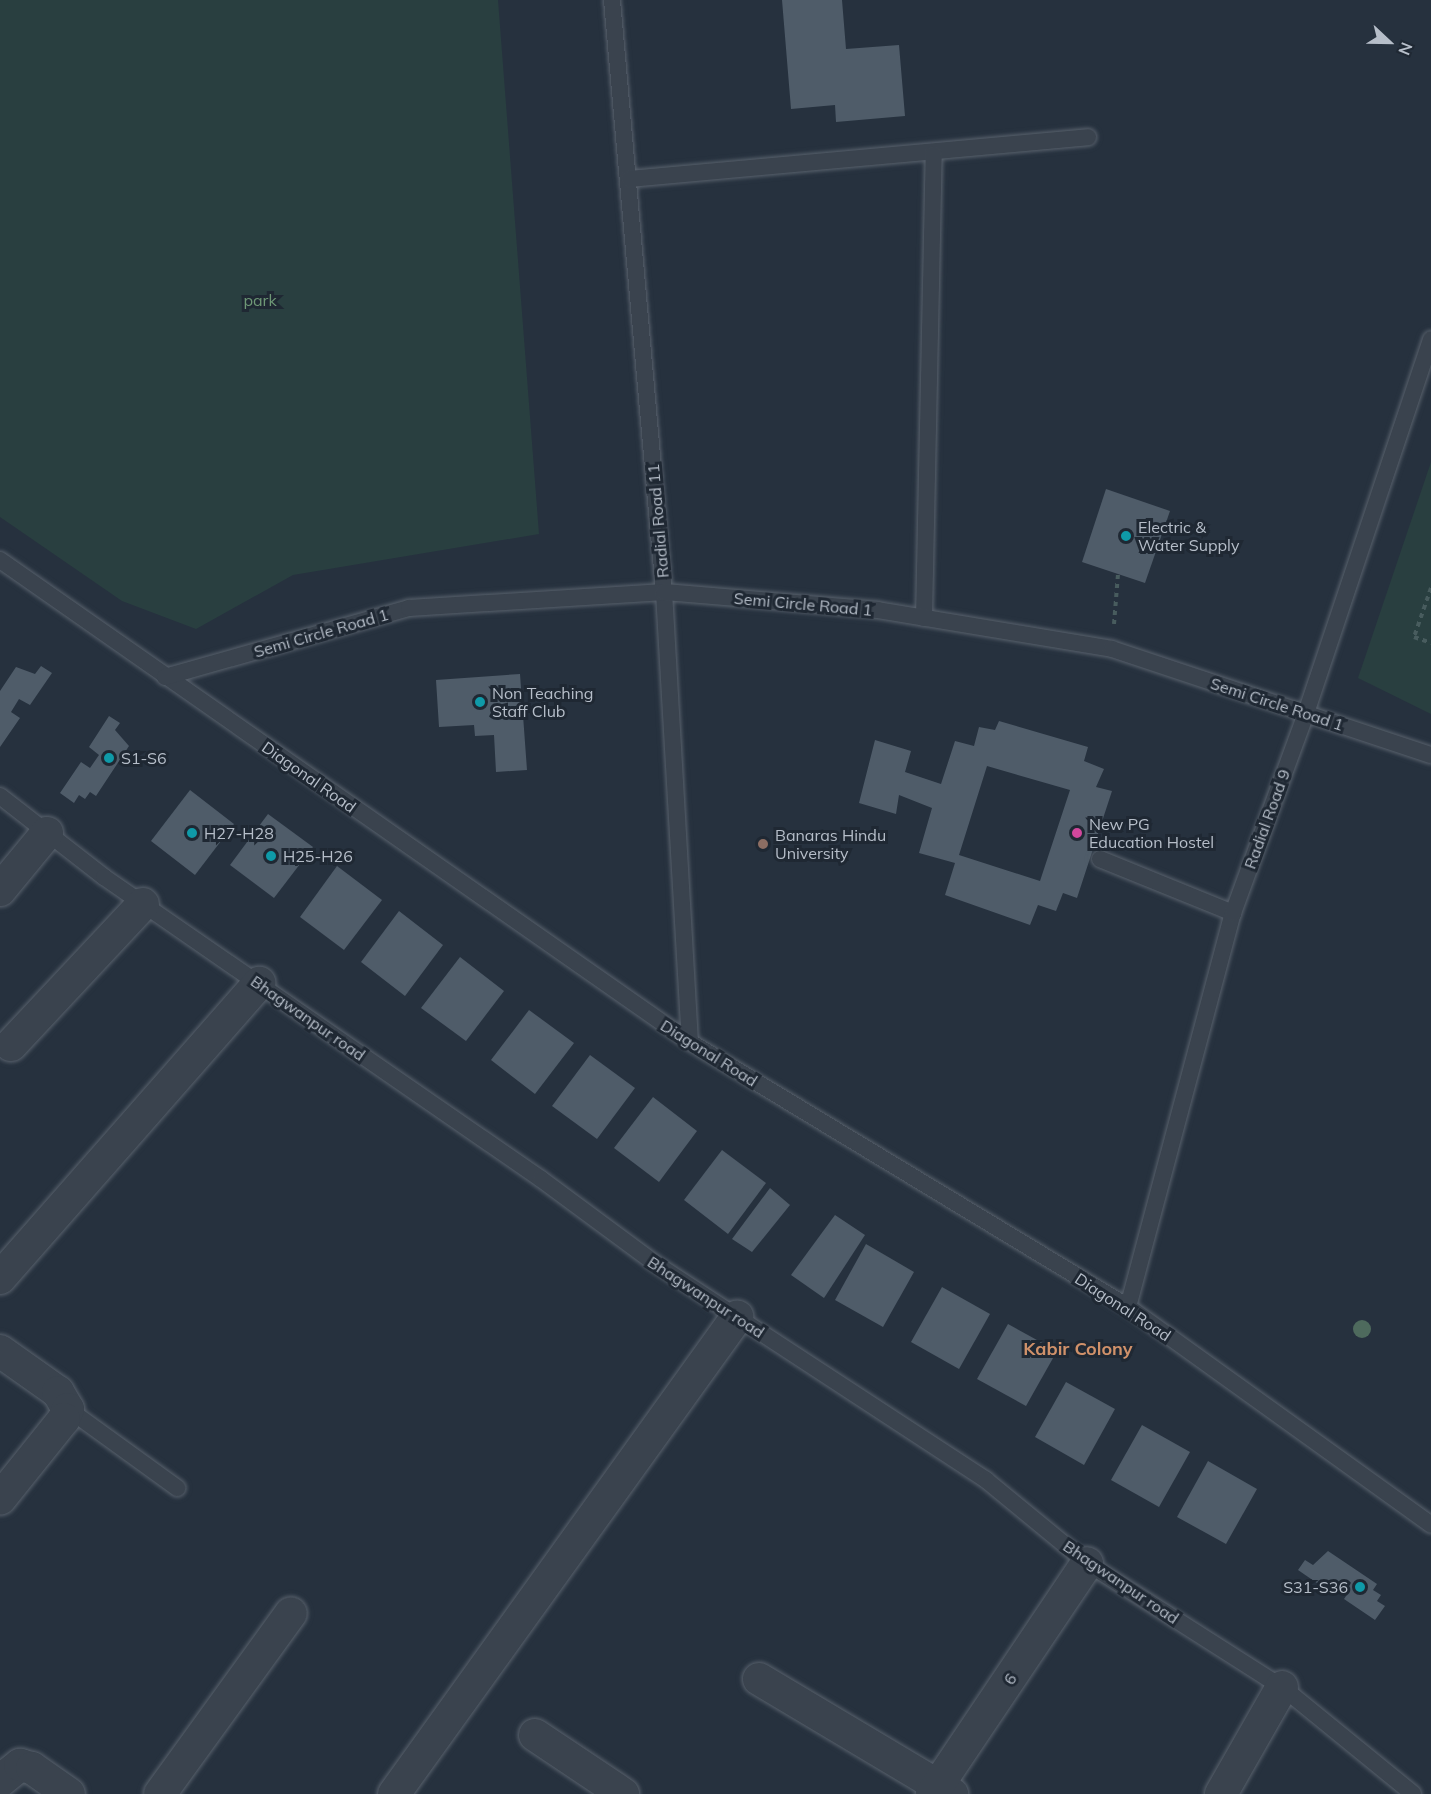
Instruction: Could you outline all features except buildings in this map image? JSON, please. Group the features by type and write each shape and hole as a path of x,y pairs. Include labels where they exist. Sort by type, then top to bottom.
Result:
{"street":[{"path":"0,890 47,833"},
{"path":"11,1045 143,903"},
{"path":"0,1278 259,983"},
{"path":"394,1794 737,1317"},
{"path":"0,1351 58,1392 68,1409 64,1419 0,1499"},
{"name":"6","path":"941,1791 1087,1563"},
{"path":"160,1794 291,1613"},
{"path":"759,1679 941,1791"},
{"path":"1221,1794 1282,1687"},
{"path":"535,1735 623,1794"},
{"path":"0,1781 20,1765 32,1768 69,1794"}],"lane":[{"name":"Radial Road 11","path":"612,0 664,592 690,1042"},
{"path":"629,179 934,153 1088,137"},
{"path":"924,618 934,153"},
{"name":"Radial Road 9","path":"1128,1307 1233,913 1425,379 1431,339"},
{"name":"Diagonal Road","path":"0,560 690,1042 1128,1307 1431,1525"},
{"name":"Semi Circle Road 1","path":"165,677 409,608 664,592 877,610 1112,649 1431,755"},
{"name":"Bhagwanpur road","path":"0,796 143,903 541,1179 653,1262 986,1480 1087,1563 1282,1687 1413,1794"},
{"path":"1100,859 1233,913"},
{"path":"68,1409 177,1488"}],"path":[{"path":"1112,649 1118,574"},
{"path":"1431,588 1414,637 1431,643"}],"green space":[{"name":"park","path":"0,0 498,0 539,534 293,575 196,629 122,601 0,517"},
{"path":"1431,462 1431,714 1358,678"}],"place":[{"name":"Electric & Water Supply","path":"1126,536"},
{"name":"Non Teaching Staff Club","path":"480,702"},
{"name":"S1-S6","path":"109,758"},
{"name":"H27-H28","path":"192,833"},
{"name":"New PG Education Hostel","path":"1077,833"},
{"name":"Banaras Hindu University","path":"763,844"},
{"name":"H25-H26","path":"271,856"},
{"name":"S31-S36","path":"1360,1587"}],"district":[{"name":"Kabir Colony","path":"1078,1349"}]}
